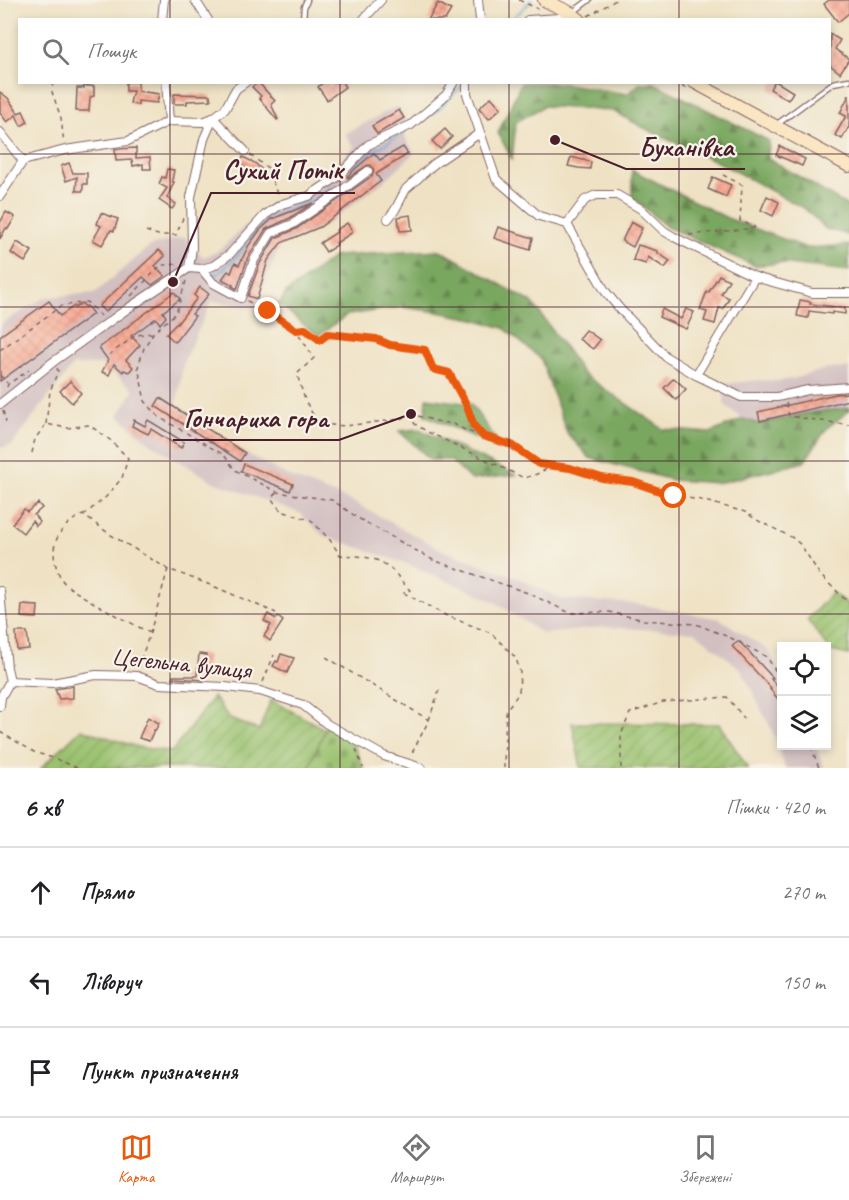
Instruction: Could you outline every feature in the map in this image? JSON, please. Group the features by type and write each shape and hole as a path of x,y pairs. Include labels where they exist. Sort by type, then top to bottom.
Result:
{"street":[{"path":"162,18 164,0"},
{"path":"195,0 207,18"},
{"path":"365,18 381,0"},
{"path":"478,0 480,18"},
{"path":"546,5 576,18"},
{"path":"559,18 576,18"},
{"path":"166,84 168,121"},
{"path":"189,266 201,269 213,266 230,254 265,215 282,204 309,196 339,176 368,145 411,125 446,95 453,84"},
{"path":"467,84 467,94 496,179 539,216 567,225 605,291 666,357 741,397 777,397 808,390 849,387"},
{"path":"698,84 849,166"},
{"path":"0,196 23,161 65,150 128,141 168,121 203,122 225,109 235,86"},
{"path":"213,118 245,151"},
{"path":"1,404 54,362 189,266 192,248 191,197 204,139 213,118"},
{"path":"0,132 23,161"},
{"path":"388,219 406,189 434,164 480,133"},
{"path":"204,272 213,283 241,298 254,260 272,233 292,224 368,171"},
{"path":"567,225 585,200 596,195 617,195 641,209 664,231 674,237 755,277 812,293 849,293"},
{"path":"696,375 755,277"},
{"path":"0,591 10,681 1,696 0,706"},
{"name":"Цегельна вулиця","path":"10,681 52,683 96,675 136,676 159,684 260,691 303,705 327,724 384,756 422,768"}],"lane":[{"path":"303,18 307,0"},
{"path":"576,18 589,0"},
{"path":"775,126 833,83 848,79"}],"path":[{"path":"519,0 546,5"},
{"path":"576,18 616,0"},
{"path":"53,84 52,92 61,118 65,150"},
{"path":"245,151 267,168 282,204"},
{"path":"674,237 755,228 740,221 742,185 723,175"},
{"path":"146,231 158,235 176,235 186,212"},
{"path":"127,300 161,265 189,266 176,313 153,333 144,348 138,367 145,400 159,417 224,455 235,470 277,492 332,500 358,518 433,560 528,593 570,613 609,612 644,620 696,624 731,638 766,657 777,674"},
{"path":"241,298 268,311 296,330 314,358 297,374 305,400 318,424 345,426 401,419 411,414 436,422 453,424 512,445 539,464 570,468 602,478 633,482 674,496 701,500 745,512 793,538 801,545 820,575 849,603"},
{"path":"0,350 61,306 87,302 104,318"},
{"path":"296,330 305,329 320,340 328,334 376,339 390,345 425,350 433,369 449,373 466,404 474,426 483,436"},
{"path":"109,355 136,335 153,333"},
{"path":"32,453 35,439 46,424 50,392 58,370"},
{"path":"0,375 8,384"},
{"path":"777,397 787,403 789,416 849,425"},
{"path":"1,404 6,422"},
{"path":"408,415 415,424 426,431 524,478 554,465"},
{"path":"46,424 68,428 89,425 110,440 128,458 122,478 106,497 83,515 72,520 58,534 54,546 54,558 63,582 150,633"},
{"path":"277,492 271,498 281,511 311,520 330,540 340,555 380,561 394,571 410,590 404,593 446,615 491,633 516,658 520,672 519,693 506,710 504,768"},
{"path":"83,515 121,541 168,568 276,613"},
{"path":"136,676 168,568"},
{"path":"260,691 274,655"},
{"path":"326,657 429,720"},
{"path":"406,764 429,720 440,687"},
{"path":"621,768 621,735 630,713 663,702 728,697 744,718"},
{"path":"0,732 34,752 77,768"},
{"path":"351,737 363,768"},
{"path":"812,750 819,768"}],"shaded area":[{"path":"397,106 406,120 405,137 414,153 383,182 321,228 280,246 254,308 212,301 184,360 176,406 247,454 288,476 351,501 442,550 518,578 561,599 637,604 720,619 769,651 777,667 777,743 741,669 695,632 605,627 543,634 492,600 410,565 322,535 300,513 214,482 147,441 118,415 134,390 104,365 73,365 12,445 0,448 0,325 45,297 95,293 150,246 184,237 203,257 217,252 278,199 309,191 354,147 345,134"},
{"path":"849,368 849,408 808,413 759,424 743,419 724,404 725,384 759,380 779,381 826,369"},
{"path":"779,750 817,750 824,768 785,768"}],"green space":[{"path":"521,84 567,84 627,94 640,84 656,84 769,141 768,158 849,207 849,235 826,229 805,209 720,163 652,132 613,111 544,106 516,122 512,159 498,133"},
{"path":"632,170 727,218 807,248 849,245 849,271 779,263 755,266 667,227 632,197"},
{"path":"440,250 533,303 583,374 663,429 710,433 743,419 759,424 808,413 849,408 849,411 827,428 804,462 718,483 672,480 590,458 567,433 541,359 504,328 474,319 402,307 347,315 319,335 279,304 286,293 335,256"},
{"path":"427,398 471,404 503,450 425,415"},
{"path":"419,429 516,475 471,480 450,460 431,460 399,431"},
{"path":"832,593 849,605 849,655 831,651 831,642 824,642 807,620"},
{"path":"213,697 230,719 259,730 271,700 325,729 309,768 41,768 81,729 138,747 172,752"},
{"path":"572,723 719,724 748,768 581,768"},
{"path":"327,724 351,737 363,768 309,768"}],"building":[{"path":"829,0 849,0 849,13 838,22 824,4"},
{"path":"438,3 451,10 446,18 429,18"},
{"path":"831,35 840,40 835,49 849,59 840,73 831,66"},
{"path":"126,84 138,84 138,91 159,94 157,103 138,101 138,105 130,103 133,91 126,91"},
{"path":"260,84 275,101 271,104 277,120 259,98 261,96 252,87"},
{"path":"322,84 343,84 345,87 327,100 318,87"},
{"path":"773,84 780,84 793,92 788,100 770,89"},
{"path":"84,86 94,86 94,96 90,97 89,111 76,111 77,88 84,88"},
{"path":"0,92 8,98 18,113 23,111 28,122 21,126 16,115 7,122 0,113"},
{"path":"174,94 210,95 211,100 174,104"},
{"path":"849,95 849,127 842,139 835,135 846,116 840,113"},
{"path":"491,97 501,108 489,119 479,108"},
{"path":"399,110 404,118 377,134 372,126"},
{"path":"445,129 452,137 440,149 432,141"},
{"path":"780,146 805,159 802,166 776,155"},
{"path":"403,147 408,154 376,174 381,181 320,227 281,243 268,260 257,299 248,296 260,263 275,238 296,229 372,176 374,170 371,165 368,165 347,177 374,153 380,160"},
{"path":"136,148 136,158 150,157 151,169 143,169 143,164 133,166 132,160 116,161 115,149"},
{"path":"243,157 255,163 262,170 254,177 240,163"},
{"path":"571,157 591,162 590,169 568,166"},
{"path":"69,163 73,173 87,173 87,184 83,184 83,191 76,191 77,177 66,181 61,166"},
{"path":"167,169 174,170 172,181 174,182 167,198 176,204 172,209 159,200 167,188 159,184 162,177 165,178"},
{"path":"713,177 731,185 726,197 708,189"},
{"path":"767,196 779,202 773,216 761,210"},
{"path":"313,203 290,218 266,229 248,257 237,289 222,279 228,271 231,273 235,263 239,265 249,245 272,219"},
{"path":"6,212 15,217 0,239 0,223"},
{"path":"101,213 118,219 114,231 111,230 102,245 93,240 101,226 97,224"},
{"path":"410,215 412,230 400,231 398,217"},
{"path":"631,222 642,228 633,247 622,241"},
{"path":"347,223 353,232 326,252 320,243"},
{"path":"498,227 533,238 530,250 494,238"},
{"path":"17,242 32,251 25,262 11,253"},
{"path":"638,245 658,251 670,261 665,268 648,257 646,264 633,260"},
{"path":"159,250 165,256 155,266 165,276 152,285 143,277 105,312 99,306"},
{"path":"719,275 729,280 721,294 729,298 723,309 719,308 715,324 704,321 707,312 700,310 707,291 709,292"},
{"path":"200,287 209,294 192,314 195,316 175,342 166,334 177,324 197,298 194,295"},
{"path":"174,292 180,299 163,312 166,317 160,324 156,318 131,336 140,345 126,360 133,367 129,372 124,370 123,372 114,364 109,375 102,372 108,360 99,348"},
{"path":"800,300 811,302 810,304 845,308 845,314 809,311 808,318 797,316"},
{"path":"49,301 60,316 82,303 93,314 0,381 0,336"},
{"path":"662,309 681,319 686,309 694,312 686,329 659,317"},
{"path":"586,330 600,340 593,349 579,339"},
{"path":"674,378 686,389 676,400 664,388"},
{"path":"70,381 81,393 72,403 60,391"},
{"path":"849,393 849,400 760,421 758,412"},
{"path":"160,398 245,453 240,461 155,406"},
{"path":"134,420 145,426 148,420 184,442 181,448 151,429 148,434 132,426"},
{"path":"244,464 293,484 290,491 241,471"},
{"path":"38,503 42,508 34,515 40,522 36,526 32,521 23,533 12,524 24,509 27,512"},
{"path":"22,605 38,606 37,618 21,617"},
{"path":"268,614 283,621 270,641 264,636 271,625 264,621"},
{"path":"16,632 27,632 29,649 17,650"},
{"path":"739,641 773,678 771,679 777,686 777,698 771,688 732,646"},
{"path":"199,654 207,655 206,680 173,678 173,676 197,676"},
{"path":"281,654 294,658 287,673 273,666 276,661 278,662"},
{"path":"73,686 73,698 59,699 55,689"},
{"path":"148,717 159,723 149,741 139,738"}],"waterway":[{"path":"513,18 532,0"},
{"path":"420,122 433,114 463,85"},
{"path":"353,167 403,133"},
{"path":"209,271 217,275 270,218 311,201 333,185"},
{"path":"120,319 132,311"}],"place":[{"name":"Буханівка","path":"555,140"},
{"name":"Сухий Потік","path":"173,282"},
{"name":"Гончариха гора","path":"411,414"}],"route":[{"path":"268,311 296,330 305,329 320,340 328,334 376,339 390,345 425,350 433,369 449,373 466,404 474,426 483,436 512,445 539,464 570,468 602,478 633,482 674,496"}]}
